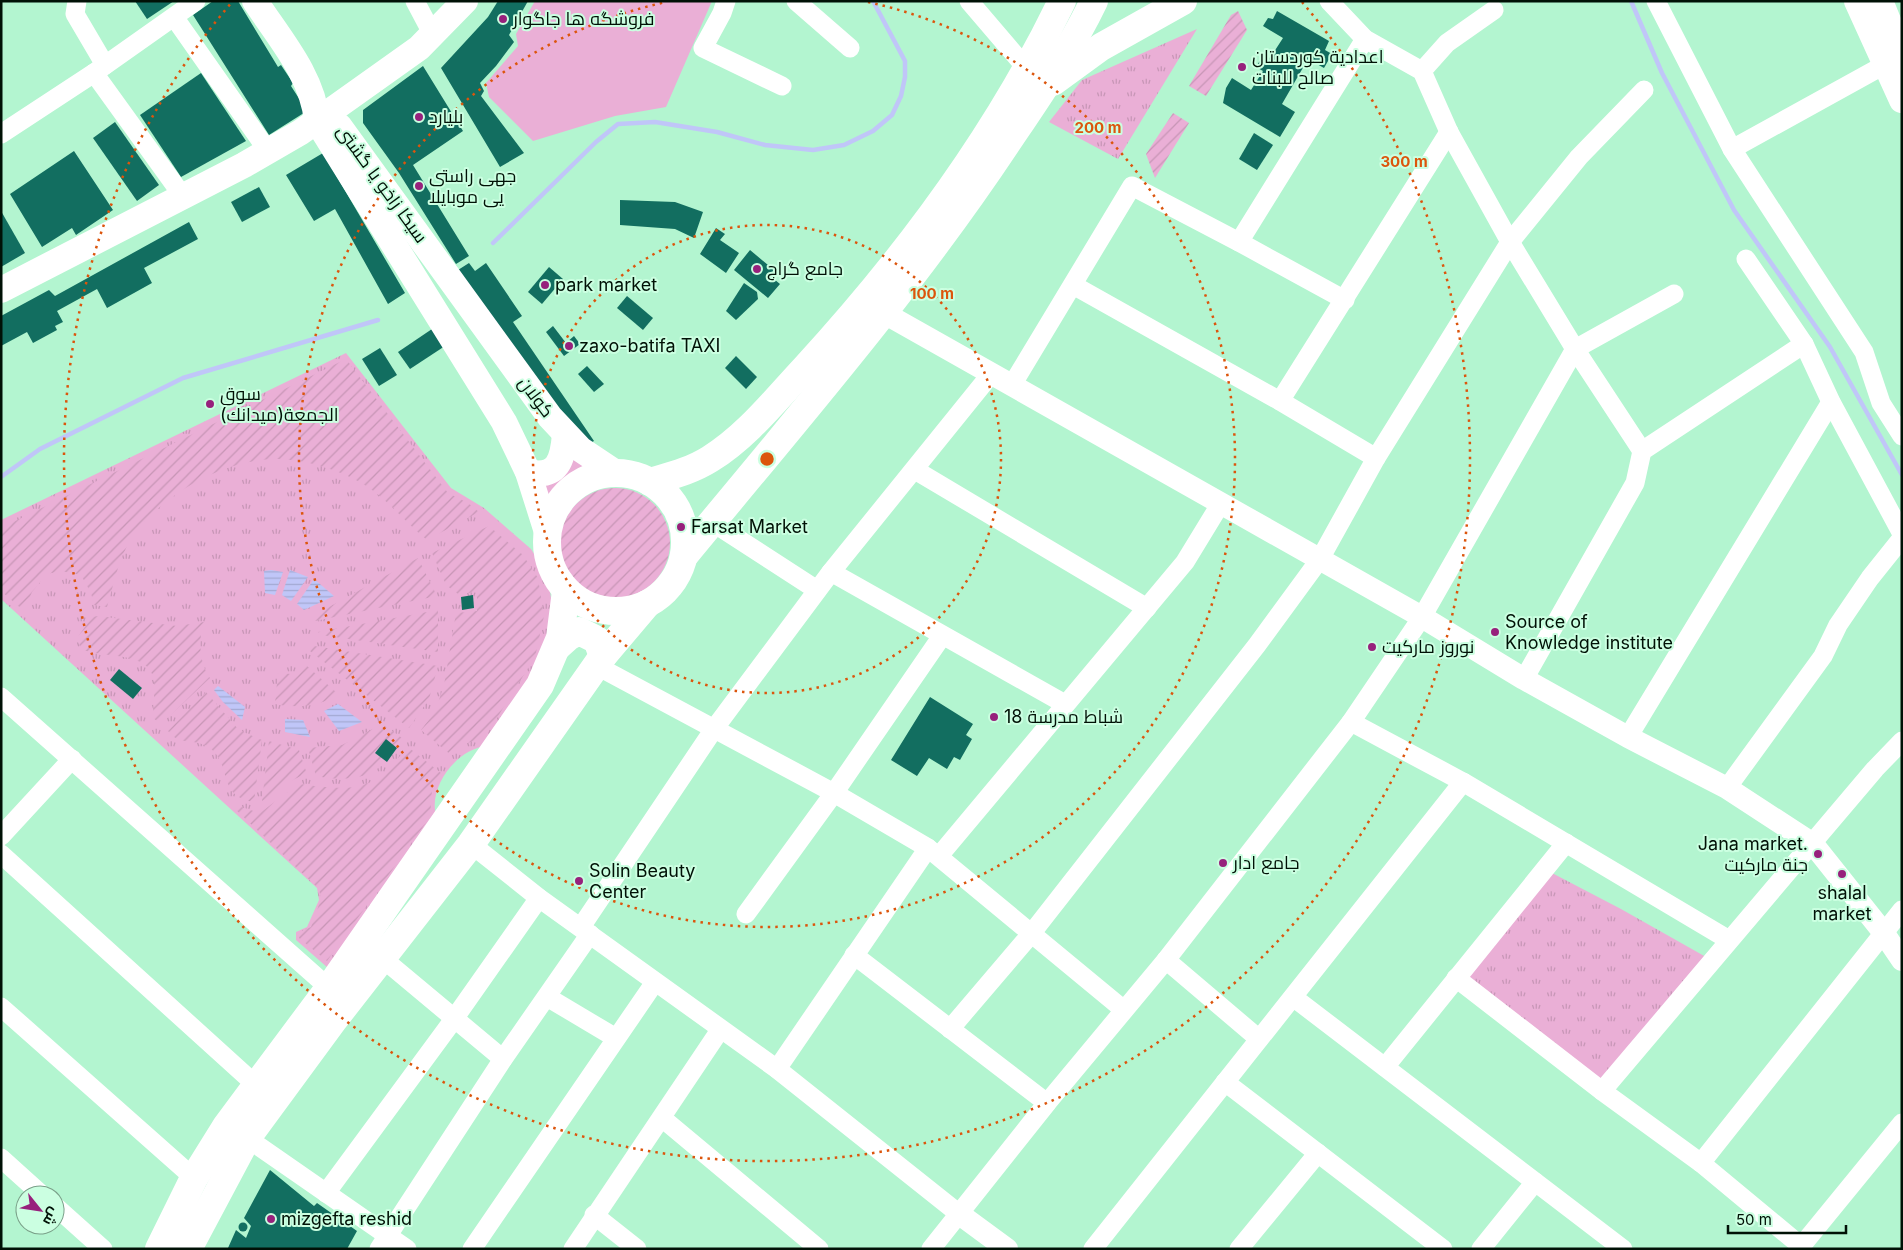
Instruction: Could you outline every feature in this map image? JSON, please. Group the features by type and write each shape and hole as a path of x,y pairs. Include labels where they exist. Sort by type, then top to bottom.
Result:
{"highway":[{"path":"188,1249 247,1138 382,958 471,844 600,661 647,604 664,592 676,576 684,556 884,313 959,216 1035,79 1062,1"},
{"path":"1035,79 1101,47 1183,1"},
{"path":"650,482 680,474 709,460 735,442 854,315 943,202 1093,3"},
{"path":"647,604 626,611 605,611 584,604 566,591 554,574 547,554 547,532 553,513 564,497 578,484 596,476 616,473 633,475 650,482 664,492 678,514 685,539 684,556"},
{"path":"159,1249 194,1178 227,1125 329,988 540,686 558,646 566,591"},
{"path":"558,646 568,637 579,631 597,640 600,661"}],"main road":[{"name":"سیکا زاخو یا گشتى","path":"255,1 307,84 323,117 434,256 469,308"},
{"path":"1,290 182,195 204,186 268,151 323,117 434,35 465,1"},
{"path":"1857,1 1894,60"},
{"path":"1880,1 1902,100"},
{"path":"323,117 504,422 528,472 547,532"},
{"name":"كولان","path":"469,308 565,434 598,462 616,473"},
{"path":"528,472 546,473 554,468 563,451 565,434"}],"street":[{"path":"77,1 75,14 100,69 182,195"},
{"path":"1,134 100,69 196,1"},
{"path":"415,1 434,35"},
{"path":"726,1 722,13 703,48 782,86"},
{"path":"796,1 850,48"},
{"path":"969,1 1035,79"},
{"path":"1329,1 1365,38 1422,72 1449,132 1510,242 1575,349 1642,451"},
{"path":"1657,1 1732,149 1864,352 1881,403 1902,436"},
{"path":"1422,72 1447,43 1494,10"},
{"path":"174,17 268,151"},
{"path":"1239,242 1365,38"},
{"path":"1732,149 1894,60"},
{"path":"950,1029 1031,934 1257,645 1320,559 1376,458 1510,242 1579,157 1644,90"},
{"path":"1280,401 1449,132"},
{"path":"1012,385 1132,186 1345,300"},
{"path":"1746,259 1804,344 1830,402 1902,534"},
{"path":"1073,285 1280,401 1376,458"},
{"path":"931,1249 1047,1103 1166,960 1351,722 1422,617 1575,349 1674,294"},
{"path":"884,313 1422,617 1628,737 1727,788 1813,844 1883,932 1902,960"},
{"path":"1524,678 1635,484 1642,451 1804,344"},
{"path":"383,1242 503,1059 547,997 586,931 714,728 817,590 991,374"},
{"path":"1628,737 1830,402"},
{"path":"914,470 1147,608"},
{"path":"777,1070 854,955 934,852 1065,704 1185,562 1221,503"},
{"path":"712,522 817,590"},
{"path":"1727,788 1823,656 1838,626 1870,578 1902,538"},
{"path":"832,572 1065,704"},
{"path":"746,914 834,793 942,636"},
{"path":"600,661 714,728 834,793 934,852 1124,1010"},
{"path":"1,697 329,988"},
{"path":"1351,722 1463,782 1729,940"},
{"path":"1602,1091 1729,940 1813,844 1874,769 1902,741"},
{"path":"1,836 72,759"},
{"path":"1093,1249 1463,782"},
{"path":"1385,1068 1566,843"},
{"path":"471,844 539,898 777,1070 958,1213 1007,1249"},
{"path":"1,854 256,1084"},
{"path":"326,1193 454,1019 539,898"},
{"path":"1701,1163 1902,910"},
{"path":"854,955 1047,1103"},
{"path":"382,958 503,1059"},
{"path":"1166,960 1259,1039"},
{"path":"1456,978 1602,1091 1701,1163 1800,1248 1902,1123"},
{"path":"472,1249 655,982"},
{"path":"547,997 616,1038"},
{"path":"1293,997 1623,1249"},
{"path":"1,1007 194,1178"},
{"path":"572,1249 720,1030"},
{"path":"1225,1082 1442,1249"},
{"path":"662,1118 819,1249"},
{"path":"247,1138 326,1193 383,1242 407,1249"},
{"path":"1239,1249 1318,1153"},
{"path":"1,1158 31,1185"},
{"path":"1480,1249 1535,1182"},
{"path":"65,1215 103,1249"},
{"path":"594,1215 637,1249"}],"green space":[{"path":"535,1 712,1 666,107 615,116 533,141 489,97 486,83 518,46 516,34"},
{"path":"1238,11 1247,30 1206,96 1189,86 1231,15"},
{"path":"1197,29 1118,159 1049,122 1082,80"},
{"path":"1173,113 1189,123 1155,178 1146,154"},
{"path":"346,353 451,488 484,508 531,549 547,574 554,616 543,661 487,746 476,748 466,754 448,770 441,781 437,793 435,804 436,816 328,968 296,940 296,932 307,927 319,900 317,888 1,599 1,520"},
{"path":"346,359 448,493 468,503 479,512 427,540 374,491 352,478 325,467 307,463 279,459 257,460 213,473 172,497 154,512 139,528 127,546 118,568 107,607 94,605 91,593 81,575 61,571 47,574 32,592 24,611 1,591 1,528"},
{"path":"569,446 595,469 579,475 566,483 556,495 548,510 537,478"},
{"path":"615,488 636,492 654,504 666,522 670,543 666,564 654,582 636,594 615,598 594,594 576,582 564,564 560,543 564,522 576,504 594,492"},
{"path":"489,526 523,555 538,578 544,616 535,657 485,737 459,746 451,755 421,730 435,712 444,685 456,613 477,611 477,592 458,594 446,585 432,553"},
{"path":"418,558 437,596 315,621 311,617"},
{"path":"438,610 438,652 321,635 318,632"},
{"path":"98,616 177,626 204,622 200,643 206,672 210,678 161,724 153,718 154,682 151,672 145,665 125,657 81,649 77,638 92,617"},
{"path":"314,646 438,666 429,699 409,728 310,651"},
{"path":"306,665 337,693 324,702 308,706 275,704 278,673 291,674"},
{"path":"206,692 239,730 262,740 254,802 243,799 231,790 221,762 212,750 200,743 178,739 168,731"},
{"path":"382,724 402,738 381,766 371,773 355,778 316,776 308,748 342,745"},
{"path":"269,741 299,750 307,774 294,779 262,801"},
{"path":"408,747 441,773 432,790 430,817 327,961 299,938 299,932 311,927 321,899 319,889 234,808 235,805 260,813 298,784 341,788 364,785 381,775"},
{"path":"1552,873 1706,957 1600,1084 1463,983"}],"water":[{"path":"290,570 308,577 291,601 282,595"},
{"path":"264,571 283,572 275,595 265,593"},
{"path":"314,579 334,596 304,610 297,604"},
{"path":"218,686 245,707 242,720 223,702 214,690"},
{"path":"338,704 362,722 339,731 324,711"},
{"path":"285,719 303,720 310,737 285,732"}],"building":[{"path":"135,1 174,1 147,19"},
{"path":"213,1 238,1 278,67 281,65 293,83 291,86 307,111 269,135 193,15"},
{"path":"498,1 528,1 509,35 514,42 480,83 484,91 481,96 524,153 500,167 441,68 488,17"},
{"path":"1277,11 1329,41 1325,50 1332,54 1324,68 1308,59 1282,104 1295,112 1280,137 1223,103 1226,88 1232,78 1251,90 1263,71 1256,67 1264,54 1270,58 1283,38 1263,26 1268,18 1273,19"},
{"path":"423,66 463,131 413,165 469,256 456,264 399,173 363,123 363,110"},
{"path":"201,73 246,141 181,177 140,115"},
{"path":"115,122 159,185 137,201 93,138"},
{"path":"1254,133 1273,145 1257,170 1239,159"},
{"path":"74,151 113,210 76,235 72,228 42,247 10,194"},
{"path":"323,153 405,293 388,304 335,209 314,221 286,175"},
{"path":"259,187 270,207 242,222 231,202"},
{"path":"620,200 675,202 703,212 694,238 675,229 620,225"},
{"path":"1,211 25,253 1,267"},
{"path":"189,222 198,239 144,268 152,283 107,308 97,289 57,311 63,322 55,326 57,330 33,343 27,332 1,346 1,316 49,290 55,296"},
{"path":"716,228 725,234 720,240 739,253 726,273 700,254"},
{"path":"750,250 774,270 769,275 780,284 768,298 734,270"},
{"path":"469,263 475,271 486,263 522,316 513,322 594,441 583,447 458,270"},
{"name":"park market","path":"549,267 563,279 542,304 528,292"},
{"path":"744,283 757,292 758,299 736,320 726,311"},
{"path":"627,296 653,318 643,330 617,308"},
{"path":"553,326 566,343 574,336 580,344 564,356 546,332"},
{"path":"432,329 445,346 410,369 398,352"},
{"path":"380,348 397,375 379,386 362,359"},
{"path":"736,356 757,377 746,389 725,368"},
{"path":"587,366 604,384 594,392 578,374"},
{"path":"473,595 474,608 462,610 461,597"},
{"path":"119,669 142,688 133,699 110,680"},
{"path":"930,697 973,724 966,735 972,739 960,760 954,757 947,769 929,758 917,776 891,760"},
{"path":"386,739 397,748 387,762 375,753"},
{"path":"270,1170 314,1206 317,1203 357,1231 347,1249 228,1248 236,1230 246,1238 251,1226 244,1218"},
{"path":"243,1223 247,1227 243,1231 239,1227"}],"waterway":[{"path":"493,243 596,142 618,124 655,122 717,132 765,145 813,150 844,145 873,131 892,115 901,96 905,77 905,61 873,1"},
{"path":"1631,1 1662,73 1734,210 1830,347 1902,475"},
{"path":"1,477 40,449 183,378 378,320"}],"place":[{"name":"فروشگه ها جاگوار","path":"503,19"},
{"name":"اعدادية كوردستان صالح للبنات","path":"1242,67"},
{"name":"بليارد","path":"419,117"},
{"name":"جهى راستى يى موبايلا","path":"419,186"},
{"name":"جامع گراج","path":"757,269"},
{"name":"park market","path":"545,285"},
{"name":"zaxo-batifa TAXI","path":"569,346"},
{"name":"سوق الجمعة(ميدانك)","path":"210,404"},
{"name":"Farsat Market","path":"681,527"},
{"name":"Source of Knowledge institute","path":"1495,632"},
{"name":"نوروز ماركيت","path":"1372,647"},
{"name":"18 شباط مدرسة","path":"994,717"},
{"name":"Jana market. جنة ماركيت","path":"1818,854"},
{"name":"جامع ادار","path":"1223,863"},
{"name":"shalal market","path":"1842,874"},
{"name":"Solin Beauty Center","path":"579,881"},
{"name":"mizgefta reshid","path":"271,1219"}]}
